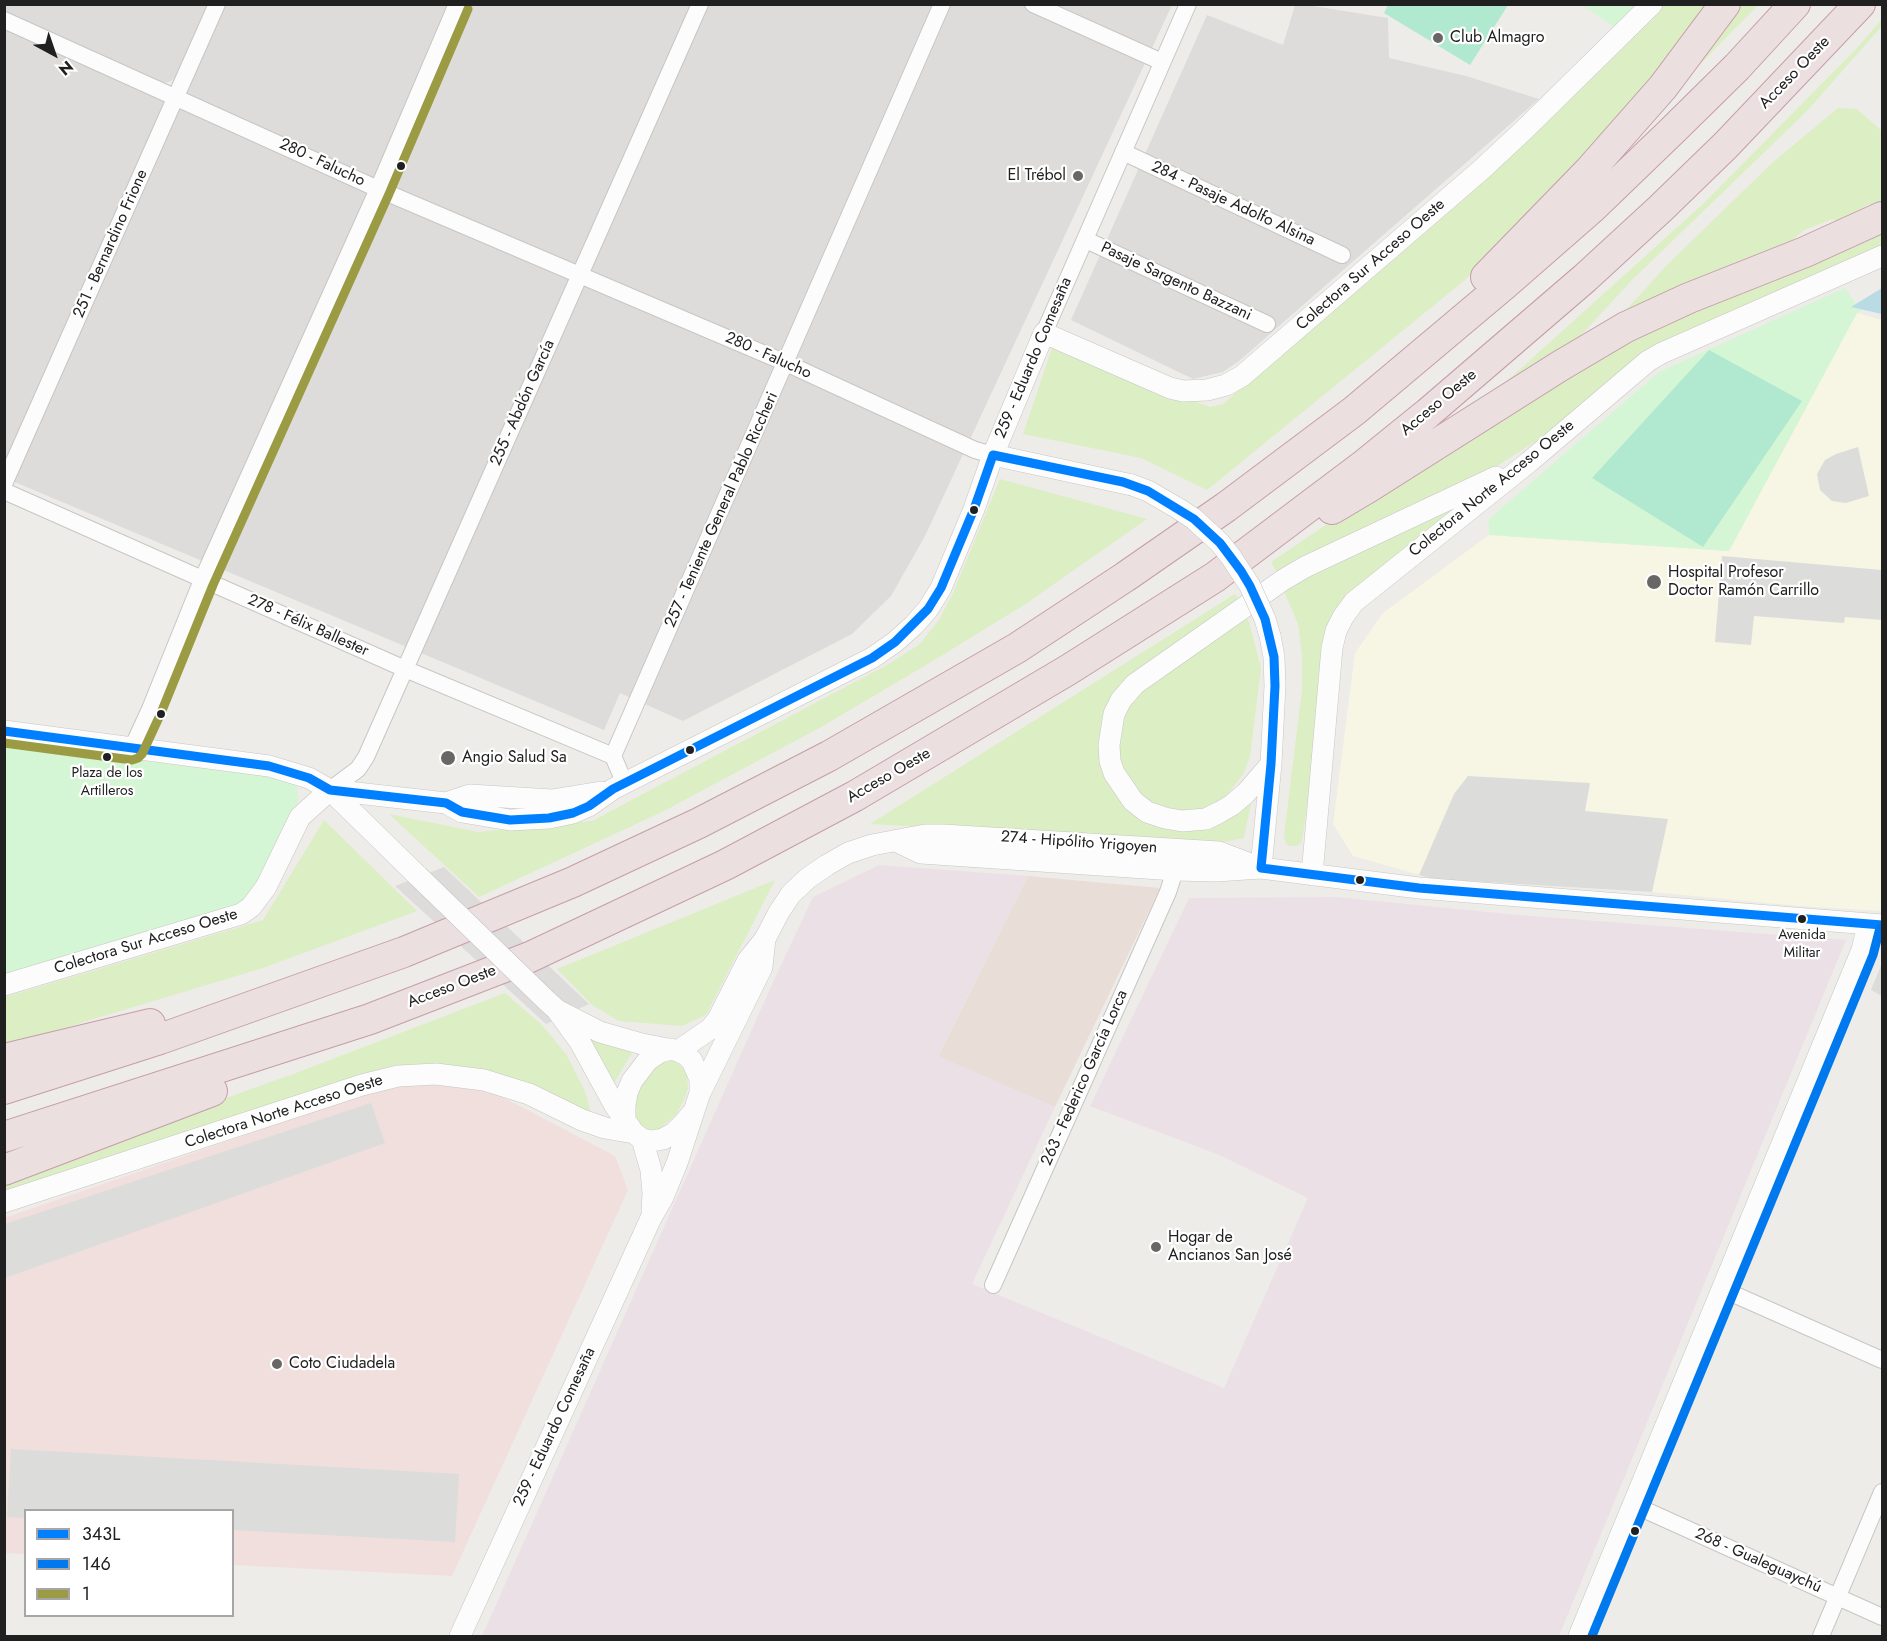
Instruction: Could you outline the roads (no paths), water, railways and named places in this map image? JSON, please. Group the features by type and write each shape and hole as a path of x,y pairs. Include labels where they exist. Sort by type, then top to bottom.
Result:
{"highway":[{"path":"1354,411 1589,171 1663,87 1725,4"},
{"path":"4,1089 160,1039 404,952 573,882 699,823 829,756 927,702 1017,648 1226,507 1354,411 1592,208 1713,91 1795,4"},
{"name":"Acceso Oeste","path":"4,1137 370,1019 530,957 724,865 855,796 1068,670 1215,577 1365,464 1428,413 1585,278 1726,145 1860,4"},
{"path":"1215,577 1369,487 1626,327 1882,217"},
{"path":"4,1059 285,995"},
{"path":"4,1170 234,1083 370,1019"}],"street":[{"name":"251 - Bernardino Frione","path":"4,484 217,4"},
{"path":"132,748 202,580 378,189 457,4"},
{"name":"255 - Abdón García","path":"330,790 358,770 366,757 700,4"},
{"name":"257 - Teniente General Pablo Riccheri","path":"613,756 942,4"},
{"path":"1033,4 1162,62"},
{"name":"259 - Eduardo Comesaña","path":"619,787 872,658 895,642 928,609 941,588 1044,333 1188,4"},
{"name":"Colectora Sur Acceso Oeste","path":"1044,333 1170,388 1183,391 1207,390 1226,385 1242,376 1481,170 1652,4"},
{"name":"280 - Falucho","path":"4,20 378,189 786,363 975,450 1132,485 1148,491 1194,519 1220,543 1250,586 1270,636 1274,657 1275,686 1271,764 1261,868"},
{"name":"284 - Pasaje Adolfo Alsina","path":"1123,152 1342,255"},
{"name":"Pasaje Sargento Bazzani","path":"1086,240 1267,324"},
{"name":"Colectora Norte Acceso Oeste","path":"1312,875 1330,663 1336,631 1354,602 1529,462 1648,361 1882,256"},
{"path":"1271,764 1239,799 1220,812 1206,819 1182,821 1165,818 1148,812 1133,801 1114,773 1110,761 1109,745 1114,714 1121,700 1135,684 1283,580 1305,567 1529,462"},
{"name":"278 - Félix Ballester","path":"4,491 405,669 613,756"},
{"path":"4,731 269,766 309,778 330,790 552,1005 579,1042 615,1106 634,1130 652,1141 663,1139 674,1133 683,1124 697,1102 700,1079 692,1061 686,1055 600,1032 552,1005"},
{"path":"330,790 446,803 470,795 552,800 619,787 613,756"},
{"name":"Colectora Sur Acceso Oeste","path":"4,985 241,914 251,907 266,887 300,817 330,790"},
{"name":"274 - Hipólito Yrigoyen","path":"827,865 848,853 872,845 926,835 943,835 1219,852 1261,868"},
{"name":"274 - Hipólito Yrigoyen","path":"896,841 921,853 1175,870 1216,871 1261,868 1419,888 1875,925"},
{"name":"259 - Eduardo Comesaña","path":"674,1050 710,1029 748,960 765,939 791,894 827,865"},
{"name":"263 - Federico García Lorca","path":"993,1285 1168,892 1175,870"},
{"path":"1579,1636 1862,950 1875,925"},
{"name":"259 - Eduardo Comesaña","path":"460,1636 651,1218 663,1197 697,1102 762,967 765,939"},
{"path":"634,1130 625,1106 632,1081 648,1060 660,1052 674,1050"},
{"name":"Colectora Norte Acceso Oeste","path":"4,1202 362,1085 398,1076 436,1074 484,1080 529,1094 606,1128 634,1130"},
{"name":"259 - Eduardo Comesaña","path":"634,1130 651,1170 653,1193 651,1218"},
{"path":"1722,1289 1882,1360"},
{"path":"1821,1636 1882,1492"},
{"name":"268 - Gualeguaychú","path":"1634,1505 1882,1617"}],"water":[{"path":"1882,288 1882,314 1851,307"}],"place":[{"name":"Club Almagro","path":"1438,38"},
{"name":"El Trébol","path":"1078,176"},
{"name":"Hospital Profesor Doctor Ramón Carrillo","path":"1654,582"},
{"name":"Plaza de los Artilleros","path":"107,757"},
{"name":"Angio Salud Sa","path":"448,758"},
{"name":"Avenida Militar","path":"1802,919"},
{"name":"Hogar de Ancianos San José","path":"1156,1247"},
{"name":"Coto Ciudadela","path":"277,1364"}]}
